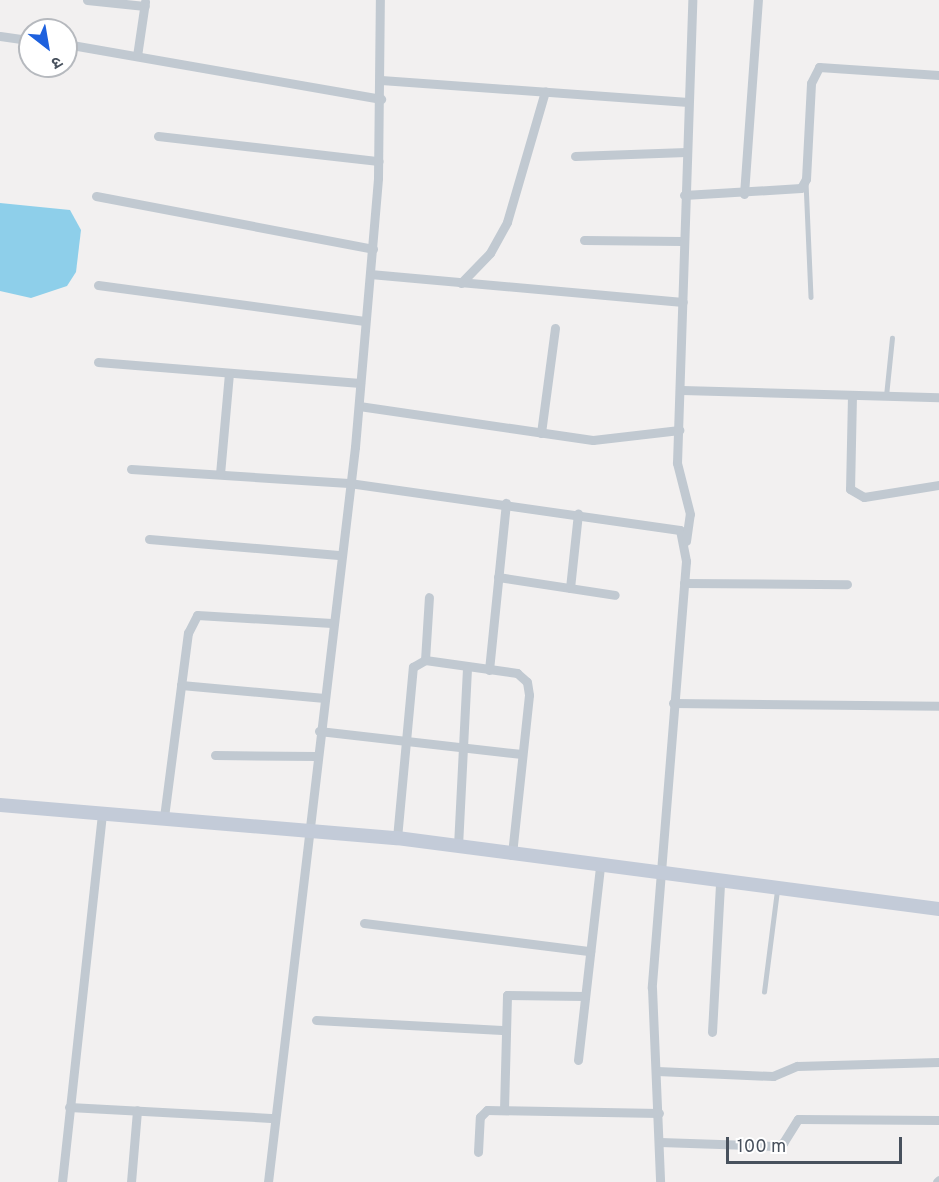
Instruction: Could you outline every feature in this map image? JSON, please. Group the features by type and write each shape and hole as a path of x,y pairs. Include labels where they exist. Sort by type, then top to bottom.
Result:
{"street":[{"path":"87,0 145,3 137,56"},
{"path":"268,1182 306,828 359,406 379,161 380,0"},
{"path":"660,1182 659,1113 652,988 658,874 690,514 678,476 682,390 682,241 692,0"},
{"path":"744,194 758,0"},
{"path":"0,36 18,38"},
{"path":"78,46 381,99"},
{"path":"684,195 791,192 806,179 813,71 829,65 939,75"},
{"path":"381,80 688,102"},
{"path":"461,283 490,253 507,222 545,92"},
{"path":"158,136 379,161"},
{"path":"575,156 686,152"},
{"path":"96,196 373,249"},
{"path":"584,240 682,241"},
{"path":"370,274 683,302"},
{"path":"99,285 365,321"},
{"path":"541,433 555,328"},
{"path":"98,363 360,383"},
{"path":"220,474 229,373"},
{"path":"682,390 939,397"},
{"path":"852,395 850,489 864,497 939,485"},
{"path":"359,406 606,441 679,430"},
{"path":"131,469 349,483 667,524 680,530 686,543"},
{"path":"489,670 506,503"},
{"path":"570,588 578,513"},
{"path":"149,539 341,555"},
{"path":"498,577 615,595"},
{"path":"684,583 847,584"},
{"path":"424,660 429,597"},
{"path":"164,817 188,633 197,615 333,623"},
{"path":"397,838 404,738 413,667 424,660 467,668 517,673 527,682 512,855"},
{"path":"458,846 467,668"},
{"path":"181,685 324,698"},
{"path":"673,703 939,706"},
{"path":"320,730 464,745 522,754"},
{"path":"215,754 316,756"},
{"path":"0,805 306,828 397,838 600,867 939,909"},
{"path":"62,1182 102,812"},
{"path":"579,1060 600,867"},
{"path":"712,1032 720,882"},
{"path":"364,923 590,951"},
{"path":"504,1110 502,1030 504,1003 514,992 585,996"},
{"path":"316,1020 502,1030"},
{"path":"657,1071 773,1076 797,1066 939,1062"},
{"path":"69,1107 275,1118"},
{"path":"131,1182 137,1110"},
{"path":"478,1152 481,1113 504,1110 659,1113"},
{"path":"660,1142 775,1146 783,1143 798,1119 939,1120"}],"lane":[{"path":"806,179 811,297"},
{"path":"886,396 892,338"},
{"path":"764,992 777,890"}],"water":[{"path":"0,203 70,210 81,230 76,272 67,286 31,298 0,291"}]}
